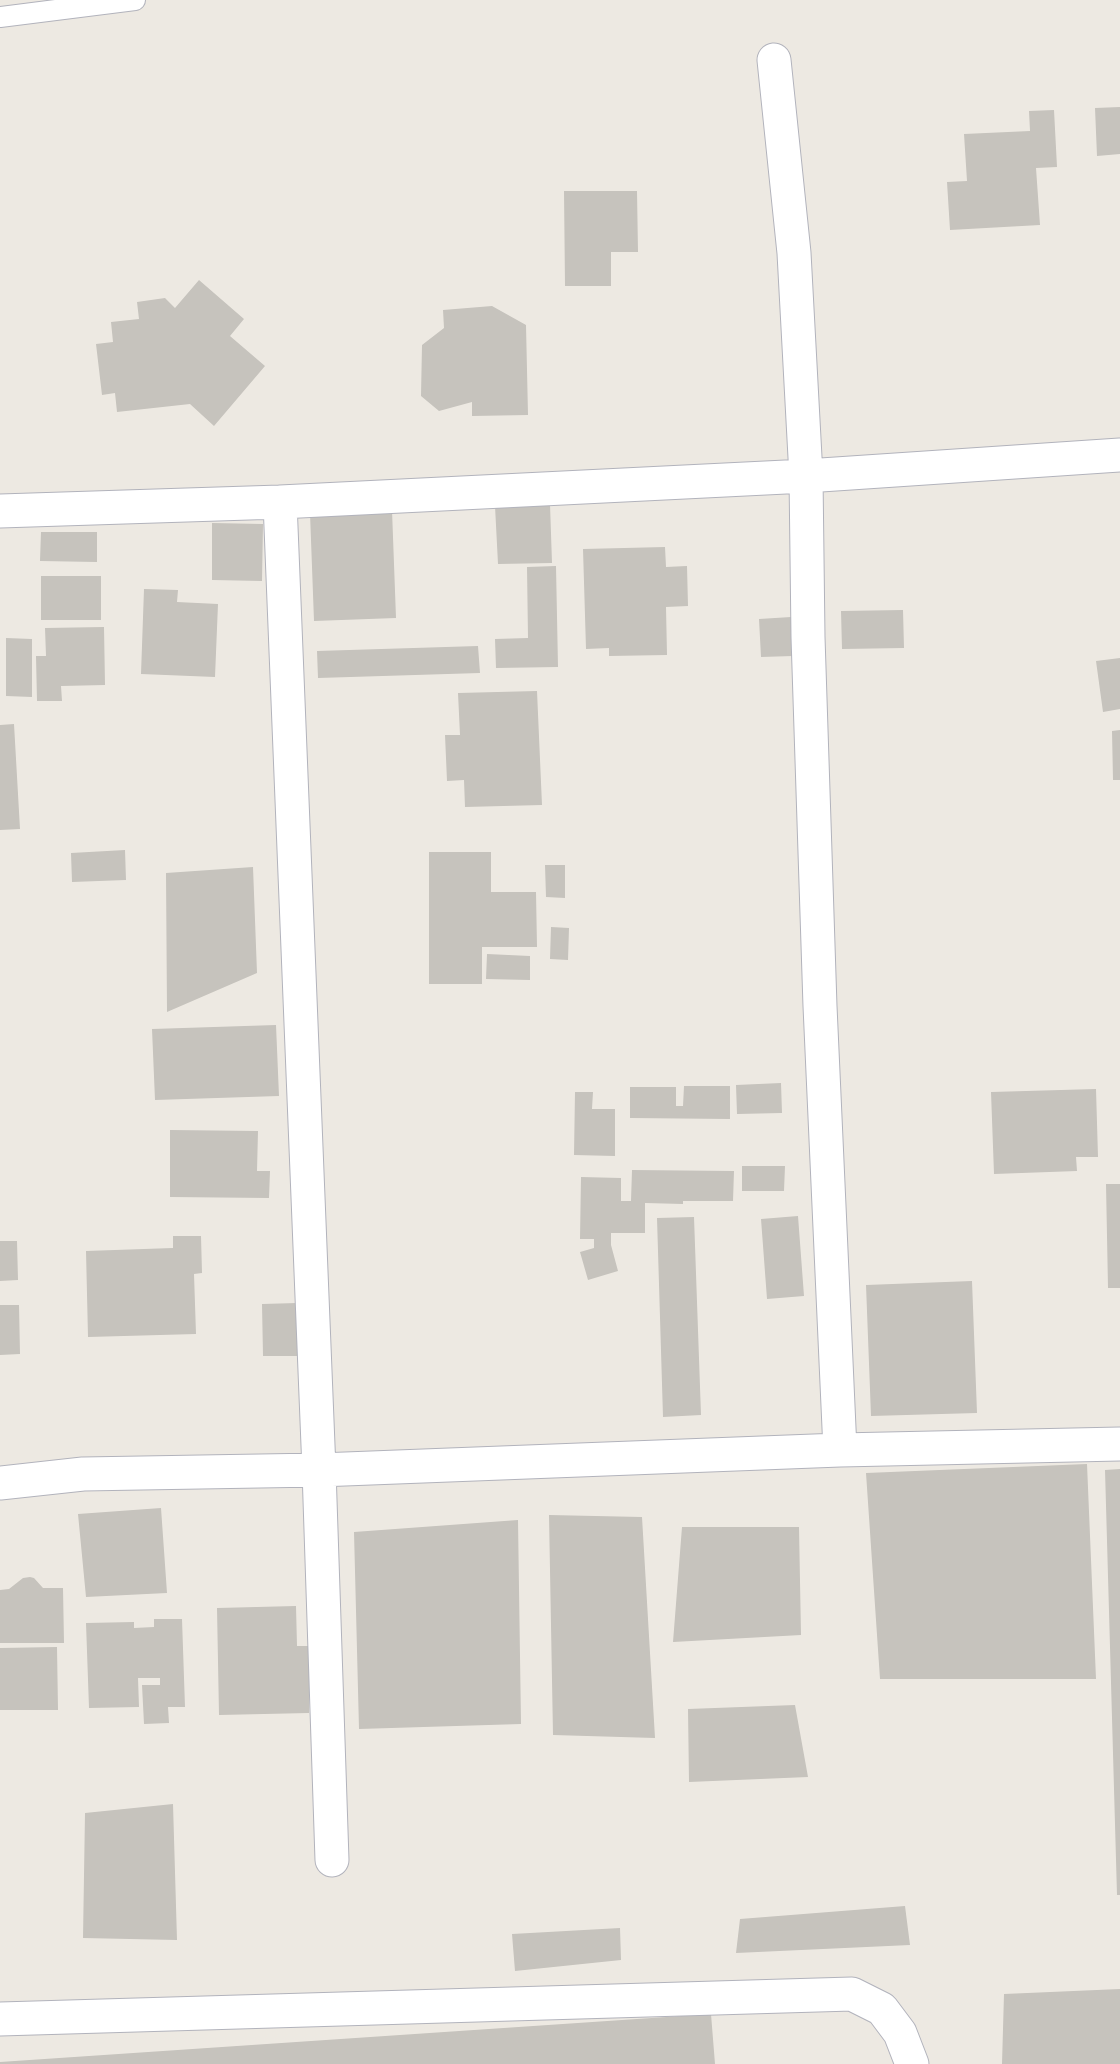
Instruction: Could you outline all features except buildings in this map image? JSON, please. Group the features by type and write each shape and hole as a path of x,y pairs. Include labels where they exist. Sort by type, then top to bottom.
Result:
{"street":[{"path":"774,60 795,253 806,476 808,649 819,983 840,1450"},
{"path":"0,511 280,502 806,476 1120,455"},
{"path":"280,502 319,1470 332,1860"},
{"path":"0,1483 83,1474 319,1470 840,1450 1120,1444"},
{"path":"0,2019 852,1994 882,2009 900,2033 912,2064"}],"lane":[{"path":"0,17 135,0"}]}
